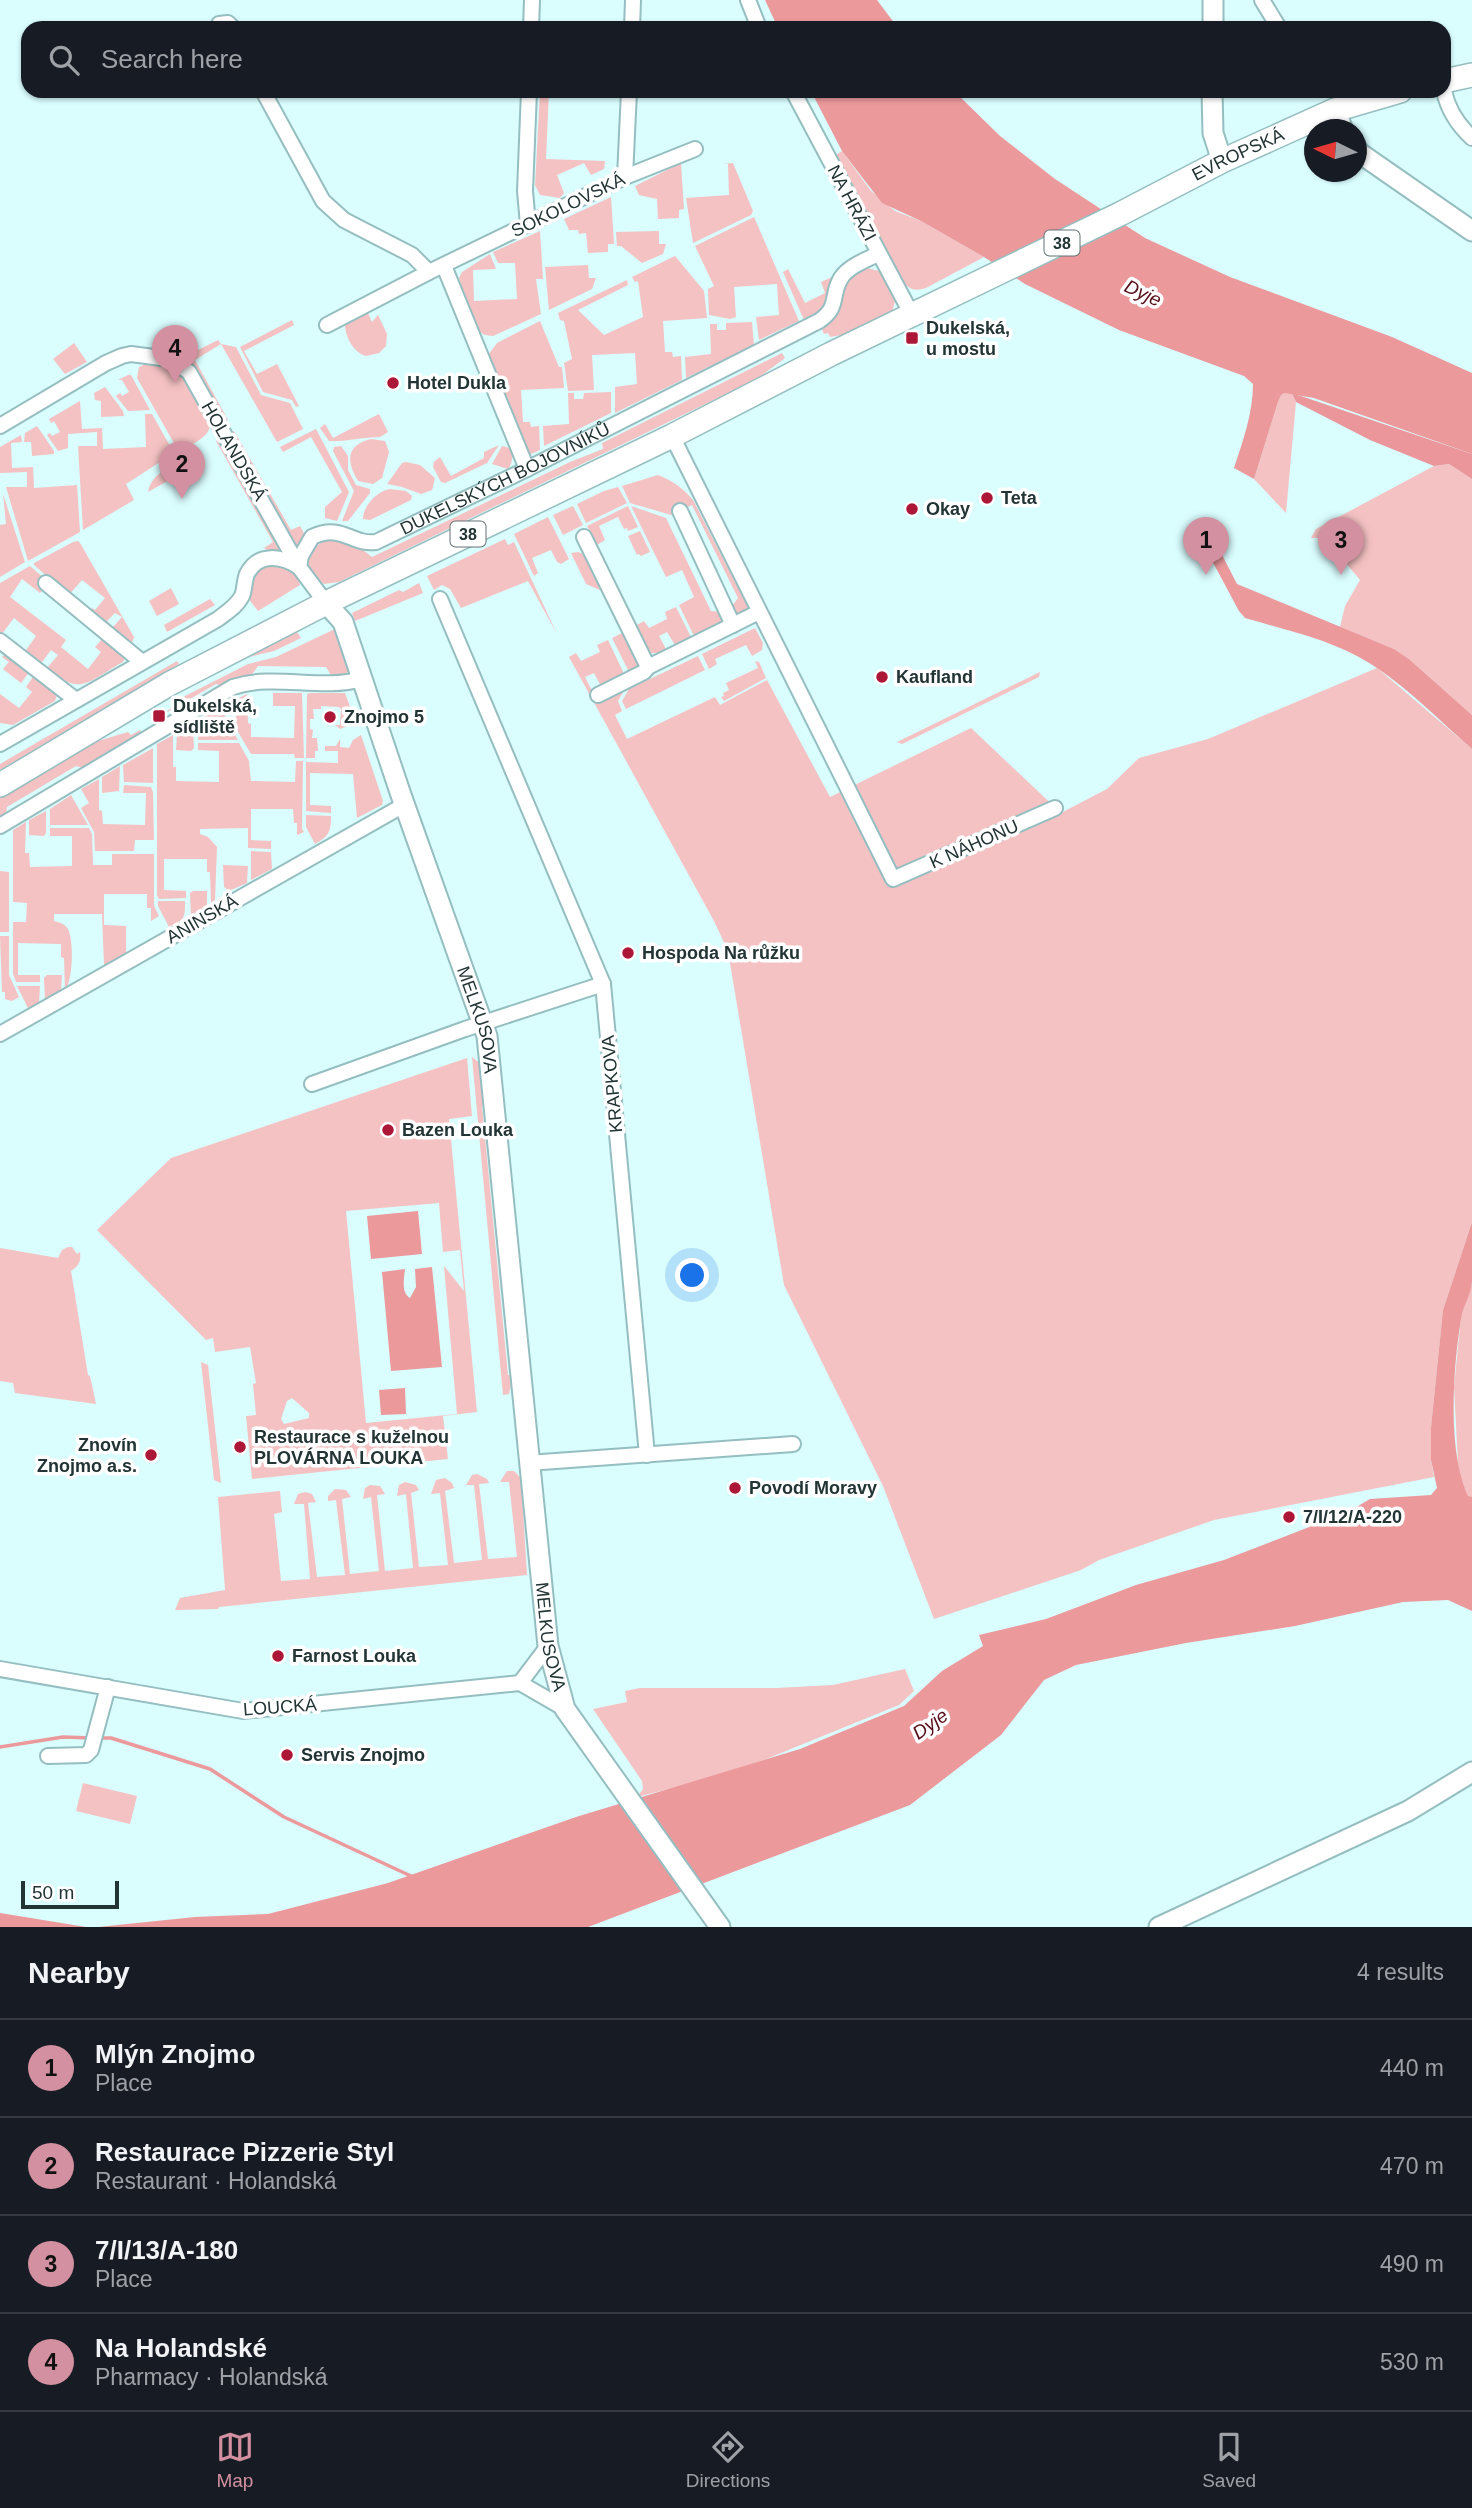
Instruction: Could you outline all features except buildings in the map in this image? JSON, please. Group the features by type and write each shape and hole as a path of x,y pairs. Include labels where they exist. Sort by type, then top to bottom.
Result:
{"main road":[{"path":"1451,80 1472,75"},
{"name":"EVROPSKÁ","path":"1341,119 1385,98"},
{"name":"EVROPSKÁ","path":"1120,214 1222,161 1304,132"},
{"name":"DUKELSKÝCH BOJOVNÍKŮ","path":"0,785 169,684 326,603 672,436 1120,214"}],"street":[{"path":"531,21 532,0"},
{"path":"632,21 633,0"},
{"path":"748,0 756,21"},
{"path":"1213,0 1213,21"},
{"path":"1262,0 1275,21"},
{"path":"267,98 323,201 332,211 354,226 412,255 429,272"},
{"path":"528,225 525,191 529,98"},
{"path":"625,177 629,98"},
{"name":"NA HRÁZI","path":"797,98 912,315"},
{"path":"1212,98 1213,133 1222,161"},
{"path":"1446,98 1460,126 1472,138"},
{"name":"SOKOLOVSKÁ","path":"327,325 625,177 695,149"},
{"path":"1367,158 1472,231"},
{"name":"DUKELSKÝCH BOJOVNÍKŮ","path":"299,567 301,556 312,537 331,530 366,542 376,542 819,321 829,314 835,304 836,289 841,277 851,268 878,254"},
{"path":"444,266 527,469"},
{"name":"HOLANDSKÁ","path":"0,426 106,363 131,354 169,359 188,372 299,567 326,603"},
{"path":"598,695 759,612 672,436"},
{"path":"680,511 733,625"},
{"path":"584,537 648,667"},
{"path":"3,738 76,700 218,619 232,608 243,594 247,574 259,561 273,557 299,567"},
{"path":"46,583 142,662"},
{"name":"KRAPKOVA","path":"440,599 603,984 647,1455"},
{"name":"MELKUSOVA","path":"326,603 343,622 404,805 483,1023 488,1049 548,1647 565,1709 720,1927"},
{"name":"K NÁHONU","path":"759,612 893,879 1055,808"},
{"path":"0,641 76,700"},
{"path":"0,826 233,687 261,681 335,684 362,679"},
{"name":"ANINSKÁ","path":"0,1034 404,805"},
{"path":"312,1084 483,1023 603,984"},
{"path":"528,1463 793,1444"},
{"path":"548,1647 520,1683 565,1709"},
{"name":"LOUCKÁ","path":"0,1669 243,1712 520,1683"},
{"path":"48,1756 86,1755 91,1751 108,1687"},
{"path":"1159,1927 1408,1811 1472,1772"}],"shaded area":[{"path":"540,98 549,98 546,159 605,161 604,169 591,175 584,163 557,175 564,193 560,198 540,195 535,185"},
{"path":"842,151 871,191 895,211 921,221 984,257 926,288 914,290 909,287 900,279 836,155"},
{"path":"681,163 684,209 679,210 679,218 658,219 657,199 639,195 635,186"},
{"path":"733,163 753,211 751,215 693,243 686,198 729,195 728,164 722,164"},
{"path":"611,197 614,244 608,244 608,252 588,253 586,233 579,234 578,230 569,230 564,219"},
{"path":"754,217 799,321 759,340 756,317 779,315 777,284 734,287 736,317 730,319 709,315 708,289 714,286 695,246"},
{"path":"540,231 543,279 536,279 541,314 493,336 476,330 459,278 462,272 490,254 496,269 473,270 474,301 517,299 515,263 498,263 493,252"},
{"path":"659,231 659,244 666,244 663,254 642,263 621,246 617,246 616,232"},
{"path":"675,256 704,291 707,318 663,321 665,352 672,352 673,357 681,356 682,380 615,413 615,387 637,384 635,353 592,355 594,390 568,391 564,363 572,359 564,321 560,320 558,313 627,280 628,285 578,310 604,335 643,317 638,281 635,282 632,277"},
{"path":"588,265 589,278 596,278 592,289 549,310 545,267"},
{"path":"867,268 884,272 896,298 892,312 848,334 830,337 828,333 824,334 821,327 831,322 842,284 848,275"},
{"path":"788,269 805,303 825,293 821,282 832,277 825,303 818,312 804,320 783,272"},
{"path":"374,306 375,309 368,313 372,322 378,315 387,334 386,346 379,353 366,356 351,344 345,324"},
{"path":"292,320 294,325 244,351 257,374 277,364 299,406 296,407 292,400 263,392 240,347"},
{"path":"540,321 559,367 562,367 564,388 521,390 523,422 530,422 531,427 539,426 540,450 529,455 488,355 497,343"},
{"path":"752,322 754,345 686,378 685,357 711,354 710,324 717,324 717,330 726,330 726,323"},
{"path":"218,340 221,344 195,360 228,420 225,422 193,366 182,358"},
{"path":"74,343 87,362 65,374 53,359"},
{"path":"221,344 236,347 261,395 290,403 303,429 277,442"},
{"path":"782,353 785,358 757,379 339,582 324,584 311,571 309,558 312,551 324,541 333,537 359,547 372,557 570,462 603,449 602,443"},
{"path":"148,363 167,365 176,370 196,394 207,413 207,432 201,439 179,452 137,378 139,367"},
{"path":"131,375 150,410 128,411 116,396 129,392 122,380 118,380"},
{"path":"105,387 124,416 101,417 101,401 95,400 94,393"},
{"path":"611,392 611,413 544,446 543,426 569,424 568,393 574,393 574,399 583,399 584,393"},
{"path":"1285,393 1292,393 1296,402 1286,513 1254,479 1278,402"},
{"path":"1292,393 1472,454 1472,479 1449,464 1434,466 1370,440 1296,402"},
{"path":"80,401 82,429 102,428 103,449 146,447 145,414 152,414 174,453 126,484 134,500 83,530 78,446 97,446 97,432 68,434 68,448 58,451 47,435 60,432 54,421 51,423 49,419"},
{"path":"379,414 388,432 380,437 329,441 320,428 325,424 333,438"},
{"path":"37,426 54,454 32,456 31,442 24,442 25,433"},
{"path":"316,429 349,492 337,521 325,518 325,507 342,492 311,437 283,452 280,447"},
{"path":"234,431 291,530 300,526 306,537 300,545 296,547 230,433"},
{"path":"21,435 22,442 11,443 12,468 33,467 34,488 77,485 80,532 28,561 6,487 27,487 27,472 0,473 0,447"},
{"path":"220,439 287,557 264,548 273,542 216,441"},
{"path":"371,439 385,441 389,452 382,478 373,484 358,481 350,461 357,445"},
{"path":"499,445 487,463 445,483 441,482 433,467 440,457 451,476 484,458 484,452"},
{"path":"341,446 348,456 348,470 356,485 370,489 370,493 348,521 342,521 354,491 333,451 334,447"},
{"path":"502,446 514,449 508,469 492,464"},
{"path":"181,461 187,470 148,492 156,476"},
{"path":"402,463 420,465 435,478 432,490 421,494 387,484"},
{"path":"1449,464 1472,479 1472,715 1394,649 1340,627 1345,606 1360,580 1325,538 1311,538 1316,529 1434,466"},
{"path":"658,475 677,485 693,500 749,609 741,617 735,614 732,606 738,598 692,505 671,515 630,503 622,486"},
{"path":"618,487 627,503 586,523 577,504"},
{"path":"390,489 406,491 412,496 411,500 370,520 363,519 365,509 372,500"},
{"path":"3,494 25,562 0,577 0,525 6,524"},
{"path":"573,506 583,525 563,535 553,515"},
{"path":"628,506 638,527 628,531 627,528 624,529 618,517 599,526 605,540 597,545 587,526"},
{"path":"631,506 666,518 711,611 721,612 723,617 720,623 694,636 679,605 694,597 682,570 666,577"},
{"path":"548,517 569,559 561,564 557,562 551,550 532,558 538,573 534,576 514,534"},
{"path":"640,531 650,552 641,556 637,555 628,536"},
{"path":"505,539 508,545 514,542 557,634 528,581 461,608 450,589 442,585 434,590 427,576"},
{"path":"78,541 134,637 131,646 110,627 122,617 115,613 107,621 111,625 109,627 89,611 92,608 95,610 105,598 82,580 69,595 34,565"},
{"path":"571,553 586,555 607,593 586,584"},
{"path":"279,562 296,573 300,585 258,611 245,594 252,574 259,568"},
{"path":"30,566 46,580 45,587 40,593 22,579 10,597 66,640 61,647 88,669 101,652 95,647 104,637 126,655 123,662 84,684 67,682 44,667 48,667 58,655 51,650 42,666 24,653 36,636 14,618 0,634 0,583"},
{"path":"419,583 423,593 355,621 352,613"},
{"path":"171,588 179,604 157,616 149,601"},
{"path":"210,599 215,605 167,632 164,625"},
{"path":"676,607 691,637 675,645 667,632 659,636 666,649 651,653 635,626 644,621 649,628 667,619 665,612"},
{"path":"337,628 351,668 344,676 332,677 326,667 258,666 251,676 223,686 216,684 164,714 185,696 248,664 276,657"},
{"path":"755,628 763,643 762,650 752,656 746,645 715,659 717,664 709,669 702,654"},
{"path":"626,631 639,662 639,668 631,676 612,638"},
{"path":"297,632 301,638 274,651 245,658"},
{"path":"608,640 626,678 603,690 594,673 585,677 597,701 626,687 618,701 622,711 615,715 627,739 715,697 720,705 767,680 830,797 971,728 1061,813 1107,789 1139,758 1208,739 1377,668 1472,749 1472,1222 1443,1310 1431,1427 1434,1477 1214,1520 1099,1560 1081,1570 934,1619 883,1486 784,1285 728,951 569,657 576,653 581,661 600,652 597,645"},
{"path":"7,652 30,671 21,683 3,669 9,662 2,657"},
{"path":"698,656 705,670 626,709 622,701 629,689"},
{"path":"177,661 179,664 0,770 0,764"},
{"path":"755,661 759,662 766,678 724,701 721,697 729,690 726,683 758,668"},
{"path":"1040,672 1039,677 902,744 897,742"},
{"path":"35,674 58,692 55,701 13,725 0,723 0,694 19,708 32,692 26,687"},
{"path":"273,693 302,693 304,758 295,758 294,754 251,754 231,720 238,715 230,702 247,694 251,737 294,738 295,706 273,706"},
{"path":"345,693 356,723 340,729 335,725 340,725 339,707 321,706 321,709 313,709 314,719 310,719 310,729 313,730 312,738 317,738 318,751 315,751 315,758 306,758 307,694"},
{"path":"220,707 238,740 198,740 199,720"},
{"path":"190,725 193,727 194,748 191,751 176,750 177,733"},
{"path":"140,730 142,734 83,768 76,766 7,807 6,814 0,818 0,798 94,742 128,732 131,735"},
{"path":"173,735 176,781 219,782 219,751 198,750 198,743 239,743 249,761 251,781 295,782 296,761 303,761 304,832 297,835 293,809 251,809 251,840 271,841 271,849 248,848 248,828 200,829 200,834 208,837 217,847 215,900 211,904 207,859 164,859 164,890 186,891 186,898 159,899 157,895 157,744"},
{"path":"361,735 383,801 382,805 357,818 353,774 310,773 310,805 331,806 331,813 306,811 306,762 338,763 338,751 325,751 325,746 336,746 340,739 340,747 349,748 353,740"},
{"path":"153,748 153,783 124,782 123,765"},
{"path":"120,766 119,791 102,793 102,777"},
{"path":"99,779 99,810 102,811 103,824 145,825 146,793 123,793 124,785 151,787 154,840 135,840 134,851 95,851 94,832 81,808 89,803 81,789"},
{"path":"71,795 88,825 50,825 50,809"},
{"path":"46,811 44,836 29,835 29,820"},
{"path":"306,815 331,816 328,833 315,844 306,827"},
{"path":"26,822 25,853 29,853 30,867 72,866 72,836 50,836 50,828 89,828 92,834 93,865 112,865 112,854 154,854 154,906 159,916 151,921 147,894 104,894 104,925 126,926 126,954 104,965 102,914 54,914 54,921 64,925 70,935 72,960 65,990 61,944 18,943 18,975 40,975 40,982 16,982 13,974 13,922 26,922 27,903 13,902 13,830"},
{"path":"251,851 271,852 272,869 251,880"},
{"path":"223,865 248,866 247,883 229,891 224,887"},
{"path":"0,871 9,872 9,932 0,932"},
{"path":"207,891 207,907 191,916 190,893"},
{"path":"158,901 185,901 183,918 169,927"},
{"path":"0,936 9,936 9,975 19,997 12,1001 5,999 5,992 2,992"},
{"path":"47,975 62,975 61,991 45,1001 44,978"},
{"path":"17,986 40,986 39,1004 29,1010"},
{"path":"472,1057 481,1064 487,1106 482,1106 508,1375 513,1375 509,1394 503,1395"},
{"path":"467,1058 472,1116 449,1119 477,1412 443,1416 448,1459 252,1479 246,1416 256,1415 253,1384 256,1383 250,1347 215,1352 213,1338 206,1340 97,1230 171,1158","holes":["439,1203 443,1252 460,1250 464,1291 444,1266 457,1414 366,1423 346,1211","292,1398 309,1413 309,1418 284,1424 281,1419 287,1401"]},
{"path":"72,1247 77,1254 80,1252 79,1263 71,1271 88,1375 96,1404 15,1393 13,1383 0,1381 0,1248 58,1258 62,1250"},
{"path":"1472,1284 1472,1497 1468,1497 1458,1464 1454,1387 1461,1316"},
{"path":"201,1362 208,1365 221,1483 214,1480"},
{"path":"507,1471 514,1471 521,1478 527,1575 218,1609 175,1610 180,1598 225,1590 218,1497 280,1491 282,1512 274,1514 281,1581 310,1579 304,1504 294,1504 298,1494 312,1494 316,1502 308,1503 317,1577 345,1575 336,1500 328,1501 328,1496 335,1489 346,1490 351,1497 342,1499 350,1574 379,1571 371,1497 363,1499 365,1488 370,1485 380,1486 385,1494 377,1495 385,1571 413,1568 406,1494 397,1496 399,1485 405,1482 416,1485 419,1490 411,1493 419,1567 448,1565 440,1493 431,1494 436,1480 445,1478 454,1488 445,1491 454,1563 482,1560 474,1485 466,1485 472,1475 477,1474 489,1483 479,1484 488,1559 517,1557 509,1482 500,1482"},
{"path":"905,1669 914,1691 899,1705 732,1773 637,1797 643,1789 642,1781 593,1709 627,1702 625,1691 640,1688 776,1688 833,1685"},
{"path":"83,1783 137,1796 130,1824 76,1811"}],"water":[{"path":"765,0 877,0 893,21 775,21"},
{"name":"Dyje","path":"815,98 961,98 1000,136 1055,179 1145,238 1230,277 1392,337 1472,373 1472,454 1314,398 1285,393 1278,402 1254,479 1234,468 1247,427 1253,395 1253,384 1244,376 1119,330 1025,284 921,221 882,203 842,151"},
{"path":"1219,549 1237,584 1394,649 1409,659 1472,715 1472,749 1402,687 1362,659 1313,638 1245,618 1209,555"},
{"path":"418,1211 422,1254 371,1259 367,1216"},
{"name":"Dyje","path":"1472,1222 1472,1282 1461,1319 1454,1385 1454,1433 1461,1477 1468,1496 1472,1497 1472,1611 1448,1600 1403,1602 1295,1626 1186,1643 1076,1665 1044,1680 1001,1735 910,1805 588,1927 98,1927 195,1917 268,1914 388,1883 576,1817 800,1749 904,1706 942,1671 983,1646 979,1635 1046,1619 1136,1585 1224,1560 1348,1512 1370,1499 1431,1495 1437,1488 1431,1460 1431,1427 1443,1310"},
{"path":"432,1267 442,1367 391,1371 382,1272 405,1269 404,1289 410,1298 416,1287 415,1269"},
{"path":"405,1388 406,1414 381,1415 379,1390"},
{"path":"0,1913 86,1927 0,1927"}],"waterway":[{"path":"0,1747 63,1737 92,1738"},
{"path":"99,1738 111,1738 210,1769 284,1817 413,1877"}],"place":[{"name":"Dukelská, u mostu","path":"912,338"},
{"name":"Na Holandské","path":"175,383"},
{"name":"Hotel Dukla","path":"393,383"},
{"name":"Teta","path":"987,498"},
{"name":"Restaurace Pizzerie Styl","path":"182,499"},
{"name":"Okay","path":"912,509"},
{"name":"Mlýn Znojmo","path":"1206,575"},
{"name":"7/I/13/A-180","path":"1341,575"},
{"name":"Kaufland","path":"882,677"},
{"name":"Dukelská, sídliště","path":"159,716"},
{"name":"Znojmo 5","path":"330,717"},
{"name":"Hospoda Na růžku","path":"628,953"},
{"name":"Bazen Louka","path":"388,1130"},
{"name":"Restaurace s kuželnou PLOVÁRNA LOUKA","path":"240,1447"},
{"name":"Znovín Znojmo a.s.","path":"151,1455"},
{"name":"Povodí Moravy","path":"735,1488"},
{"name":"7/I/12/A-220","path":"1289,1517"},
{"name":"Farnost Louka","path":"278,1656"},
{"name":"Servis Znojmo","path":"287,1755"}]}
